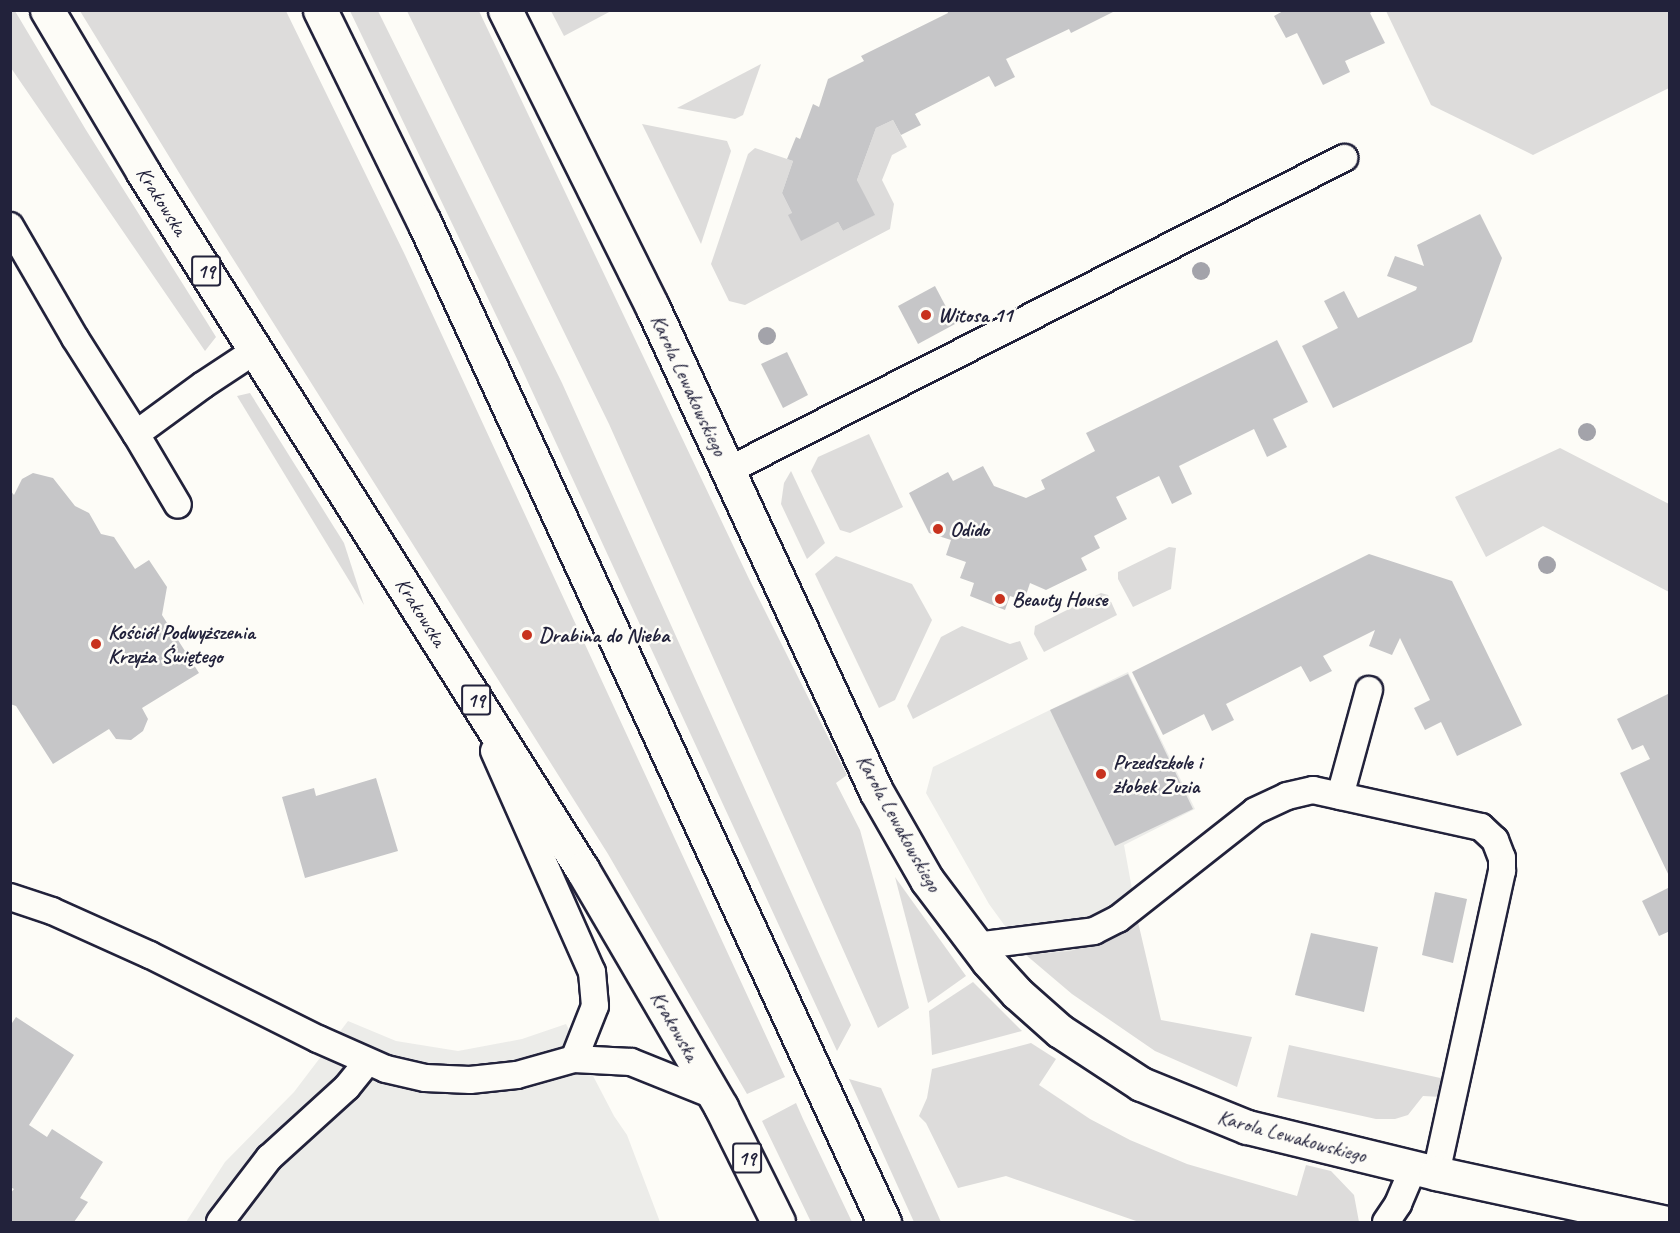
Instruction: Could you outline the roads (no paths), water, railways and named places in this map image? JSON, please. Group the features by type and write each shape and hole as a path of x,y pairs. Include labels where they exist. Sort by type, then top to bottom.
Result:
{"main road":[{"name":"Krakowska","path":"47,10 143,172 460,675 638,963 714,1095 778,1222"},
{"path":"320,10 424,222 884,1222"},
{"name":"Karola Lewakowskiego","path":"506,10 652,306 876,791 927,880 976,946 1017,993 1060,1031 1142,1084 1246,1127 1425,1171 1663,1222"}],"lane":[{"path":"729,470 1344,158"},
{"path":"10,226 75,338 178,505"},
{"path":"136,434 256,350"},
{"path":"460,675 592,972 595,1006 574,1059"},
{"path":"1340,796 1369,690"},
{"path":"976,946 1094,931 1118,919 1256,811 1287,796 1313,790 1480,827 1495,840 1502,858 1502,871 1425,1171 1386,1222"},
{"path":"10,897 52,911 150,955 367,1062 425,1078 470,1080 517,1075 574,1059 631,1062 714,1095"},
{"path":"220,1222 269,1158 347,1087 367,1062"}],"place":[{"name":"Witosa 11","path":"926,315"},
{"name":"Odido","path":"938,529"},
{"name":"Beauty House","path":"1000,599"},
{"name":"Drabina do Nieba","path":"527,635"},
{"name":"Kościół Podwyższenia Krzyża Świętego","path":"96,644"},
{"name":"Przedszkole i żłobek Zuzia","path":"1101,774"}]}
